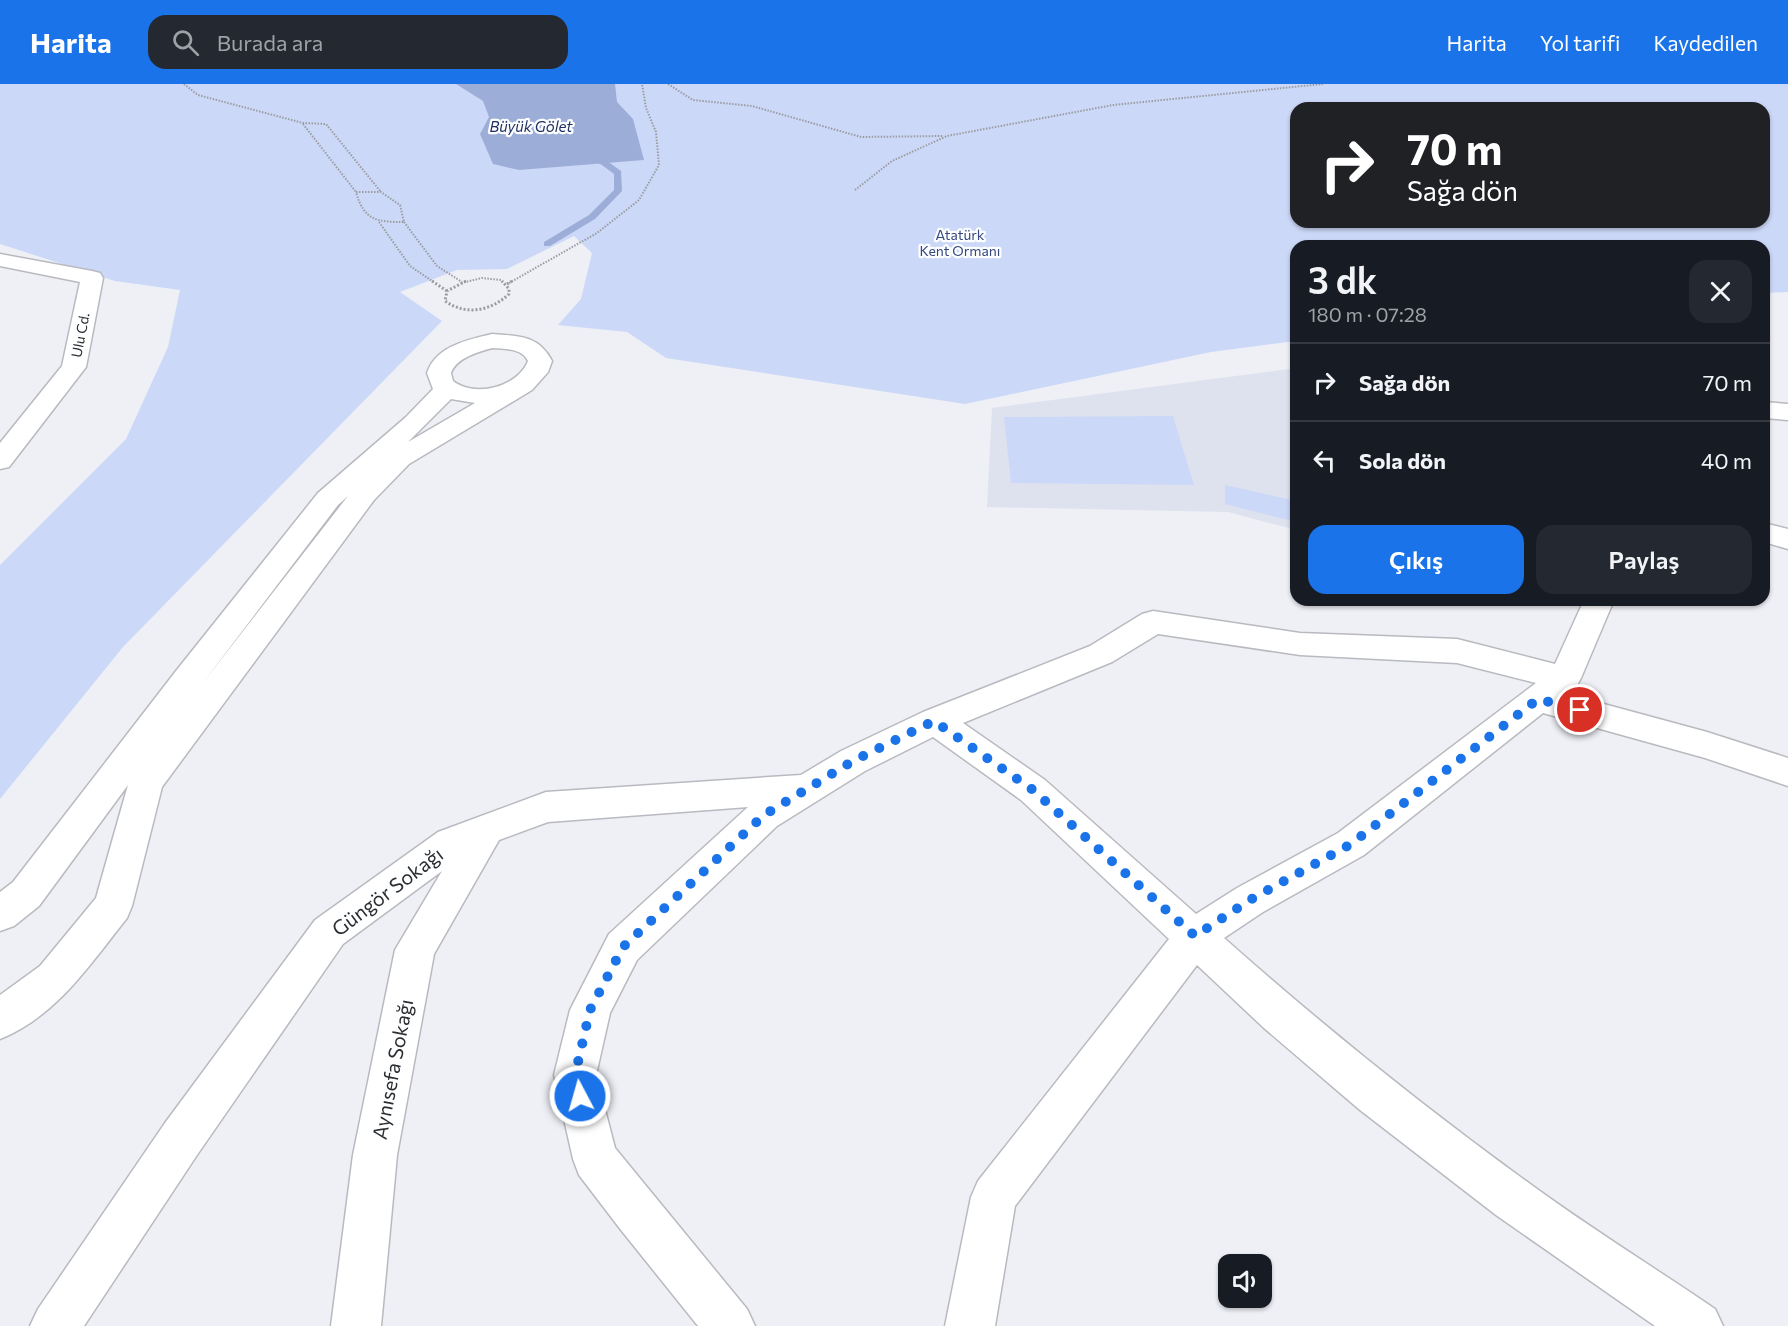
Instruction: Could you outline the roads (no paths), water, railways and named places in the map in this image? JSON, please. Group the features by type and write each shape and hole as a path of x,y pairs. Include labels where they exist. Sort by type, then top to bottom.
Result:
{"street":[{"name":"Ulu Cd.","path":"0,260 92,278 74,367 0,461"},
{"path":"0,1019 54,979 113,906 146,782 364,494 400,458 523,385 535,376 540,366 540,357 534,349 522,344 492,341 462,350 442,365 439,373 441,382 447,388 472,396 490,395 523,385"},
{"path":"0,914 26,894 187,680 328,499 416,422 447,388"},
{"path":"1770,410 1788,411"},
{"path":"1770,534 1788,539"},
{"path":"970,1326 994,1197 1195,936 1250,900 1351,844 1551,688 1596,606"},
{"path":"730,1326 637,1215 595,1159 575,1075 590,1010 623,947 764,815 853,761 934,721 1101,654 1153,622 1300,644 1457,651 1551,688 1788,772"},
{"path":"934,721 1033,790 1279,1014 1375,1095 1512,1199 1698,1326"},
{"name":"Güngör Sokağı","path":"55,1326 181,1138 329,932 451,843 546,807 807,789"},
{"name":"Aynısefa Sokağı","path":"356,1326 375,1155 416,950 486,830"}],"water":[{"name":"Büyük Gölet","path":"456,84 615,84 617,102 633,119 644,160 519,170 493,164 480,134 489,117 483,101"}],"waterway":[{"path":"547,244 592,217 618,191 618,173 605,163 586,154"}],"park label":[{"name":"Atatürk Kent Ormanı","path":"960,242"}]}
